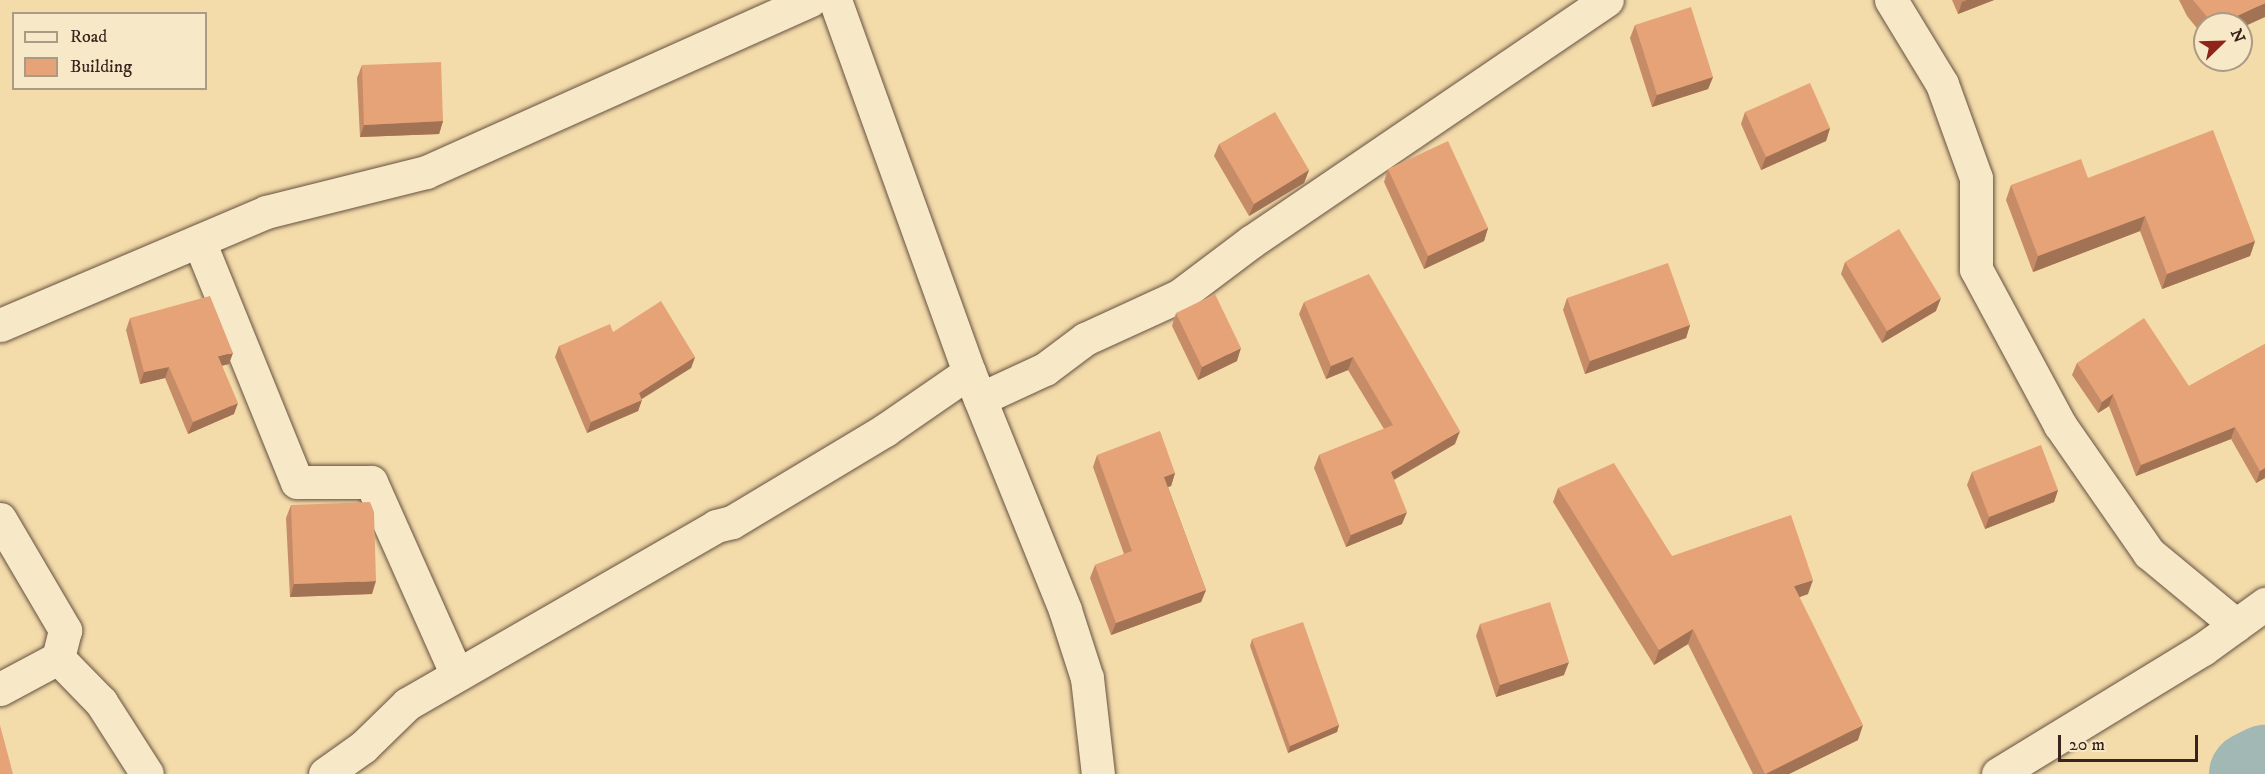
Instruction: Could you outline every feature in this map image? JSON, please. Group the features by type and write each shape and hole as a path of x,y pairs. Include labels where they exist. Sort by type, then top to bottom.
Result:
{"street":[{"path":"0,325 266,212 426,172 810,0"},
{"path":"835,0 842,29 975,386 1065,610 1087,678 1098,774"},
{"path":"325,774 363,747 407,704 716,526 732,522 885,430 975,386 1045,369 1085,339 1179,296 1252,241 1606,0"},
{"path":"1891,0 1942,84 1976,178 1976,269 2060,425 2149,553 2236,625"},
{"path":"199,241 297,482 371,482 457,675"},
{"path":"0,519 65,630 58,658 0,689"},
{"path":"1998,774 2068,734 2265,604"},
{"path":"58,658 101,702 147,774"}],"building":[{"path":"2193,0 2265,0 2265,3 2246,12 2203,12"},
{"path":"1691,7 1713,77 1657,95 1635,25"},
{"path":"441,62 443,121 364,125 362,65"},
{"path":"1810,83 1830,128 1766,157 1745,112"},
{"path":"1275,112 1309,170 1254,204 1219,144"},
{"path":"2213,130 2255,241 2167,274 2145,216 2038,256 2011,185 2081,159 2088,178"},
{"path":"1448,141 1488,228 1428,256 1388,169"},
{"path":"1899,229 1941,298 1887,331 1845,262"},
{"path":"1668,263 1690,325 1590,361 1567,298"},
{"path":"1369,274 1460,431 1391,472 1407,512 1351,535 1319,455 1393,425 1353,357 1331,366 1304,302"},
{"path":"1215,294 1241,348 1202,367 1176,313"},
{"path":"210,296 233,353 218,356 238,403 193,422 169,367 144,372 130,318"},
{"path":"661,301 695,357 639,393 642,400 591,422 559,346 610,324 613,332"},
{"path":"2144,318 2189,386 2265,344 2265,468 2260,471 2235,427 2141,465 2113,394 2102,402 2077,363"},
{"path":"1160,431 1175,473 1164,477 1206,590 1116,623 1095,565 1132,551 1097,455"},
{"path":"2041,445 2058,490 1989,517 1972,472"},
{"path":"1614,463 1672,556 1791,515 1813,580 1794,586 1863,725 1765,774 1693,629 1659,650 1558,488"},
{"path":"370,502 374,512 376,581 294,584 291,505"},
{"path":"1550,602 1569,662 1500,685 1480,624"},
{"path":"1303,622 1339,725 1290,746 1252,639"},
{"path":"0,725 13,774 0,774"}],"waterway":[{"path":"2251,774 2265,767"}]}
